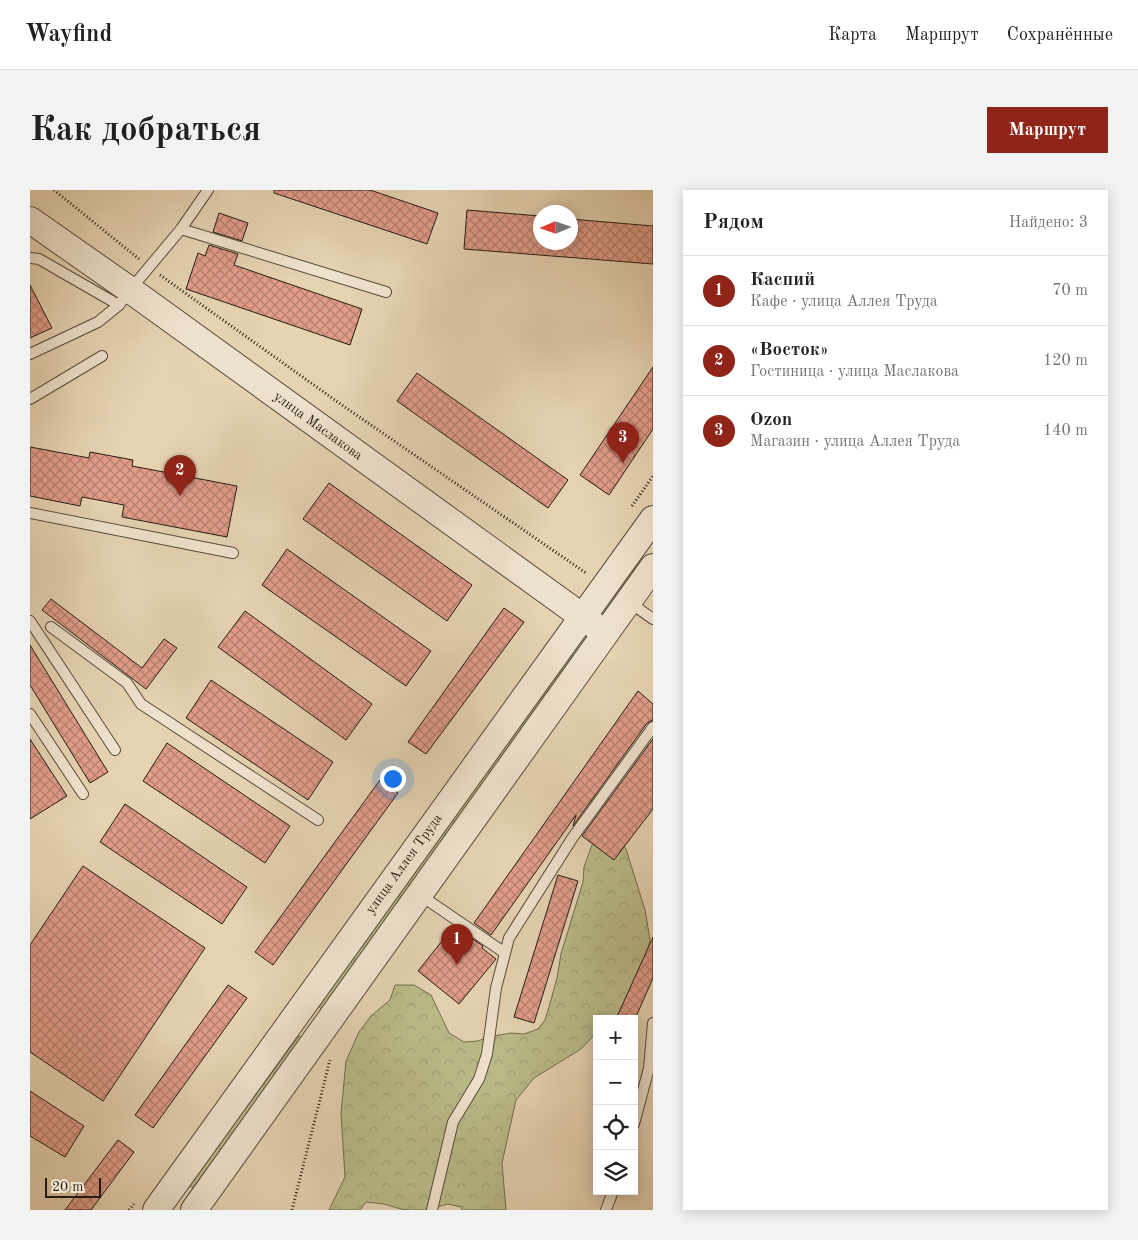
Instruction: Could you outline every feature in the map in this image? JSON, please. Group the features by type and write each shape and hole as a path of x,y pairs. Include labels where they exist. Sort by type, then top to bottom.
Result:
{"street":[{"name":"улица Маслакова","path":"30,220 124,298 558,598 606,634"},
{"name":"улица Аллея Труда","path":"156,1210 583,618 642,514"},
{"path":"194,1210 653,567"}],"lane":[{"path":"30,354 98,322 124,298 149,268 181,229 208,190"},
{"path":"181,229 386,292"},
{"path":"30,258 39,259 124,298"},
{"path":"30,399 102,356"},
{"path":"30,513 234,553"},
{"path":"628,602 653,619"},
{"path":"30,621 115,750"},
{"path":"51,626 126,683 142,704 318,820"},
{"path":"30,714 83,794"},
{"path":"432,1210 453,1122 479,1079 487,1054 496,988 509,938 573,837 653,727"},
{"path":"420,894 505,953"},
{"path":"638,1109 649,1068 653,1023"},
{"path":"606,1210 612,1195"}],"path":[{"path":"54,190 149,268 348,409 585,574 591,566"},
{"path":"642,514 653,476"},
{"path":"292,1210 330,1059"}],"green space":[{"path":"570,654 574,657 322,1009 318,1006"},
{"path":"614,833 626,849 645,910 650,940 637,995 625,1015 593,1015 593,1036 581,1049 534,1078 516,1100 502,1163 506,1210 462,1210 461,1207 448,1204 426,1210 408,1210 366,1202 360,1210 329,1210 345,1177 341,1113 346,1061 359,1032 371,1016 390,1000 395,985 414,985 431,995 449,1033 464,1042 478,1041 488,1037 511,1033 524,1034 538,1029 545,1020 549,1007 561,954 583,882 584,867 596,834"},
{"path":"299,1036 304,1039 193,1188 189,1185"}],"building":[{"path":"274,190 370,190 438,213 427,244 274,193"},
{"path":"467,210 533,215 533,250 578,250 578,220 653,226 653,264 464,249"},
{"path":"219,213 248,223 242,241 213,232"},
{"path":"209,245 238,254 234,265 362,309 350,345 186,289 198,253 205,256"},
{"path":"30,285 52,328 30,338"},
{"path":"653,367 653,429 609,495 580,475"},
{"path":"417,373 568,480 548,508 397,401"},
{"path":"30,447 89,458 90,452 133,460 132,466 237,486 227,537 122,517 124,505 82,497 80,506 30,496"},
{"path":"329,483 472,585 447,621 303,519"},
{"path":"287,549 431,651 406,686 262,585"},
{"path":"51,599 142,668 164,639 177,648 146,689 42,610"},
{"path":"504,608 524,622 426,754 408,742"},
{"path":"245,611 372,704 346,740 218,647"},
{"path":"30,645 108,772 90,783 30,685"},
{"path":"211,680 333,762 308,800 186,718"},
{"path":"638,691 653,704 653,720 647,723 573,826 576,815 491,935 474,923"},
{"path":"30,739 67,796 30,819"},
{"path":"653,739 653,809 614,860 582,836"},
{"path":"167,743 290,826 265,863 143,781"},
{"path":"380,780 398,793 273,965 255,952"},
{"path":"125,804 247,887 222,924 100,842"},
{"path":"83,866 205,948 103,1101 30,1052 30,945"},
{"path":"558,875 578,881 534,1023 514,1017"},
{"path":"454,926 483,946 482,948 496,959 459,1004 418,971"},
{"path":"653,937 653,978 637,1015 618,1015"},
{"path":"228,985 247,998 153,1128 135,1115"},
{"path":"30,1091 84,1126 65,1157 30,1136"},
{"path":"118,1140 134,1152 91,1210 65,1210"}],"place":[{"name":"Ozon","path":"623,463"},
{"name":"«Восток»","path":"180,496"},
{"name":"Каспий","path":"457,965"}]}
